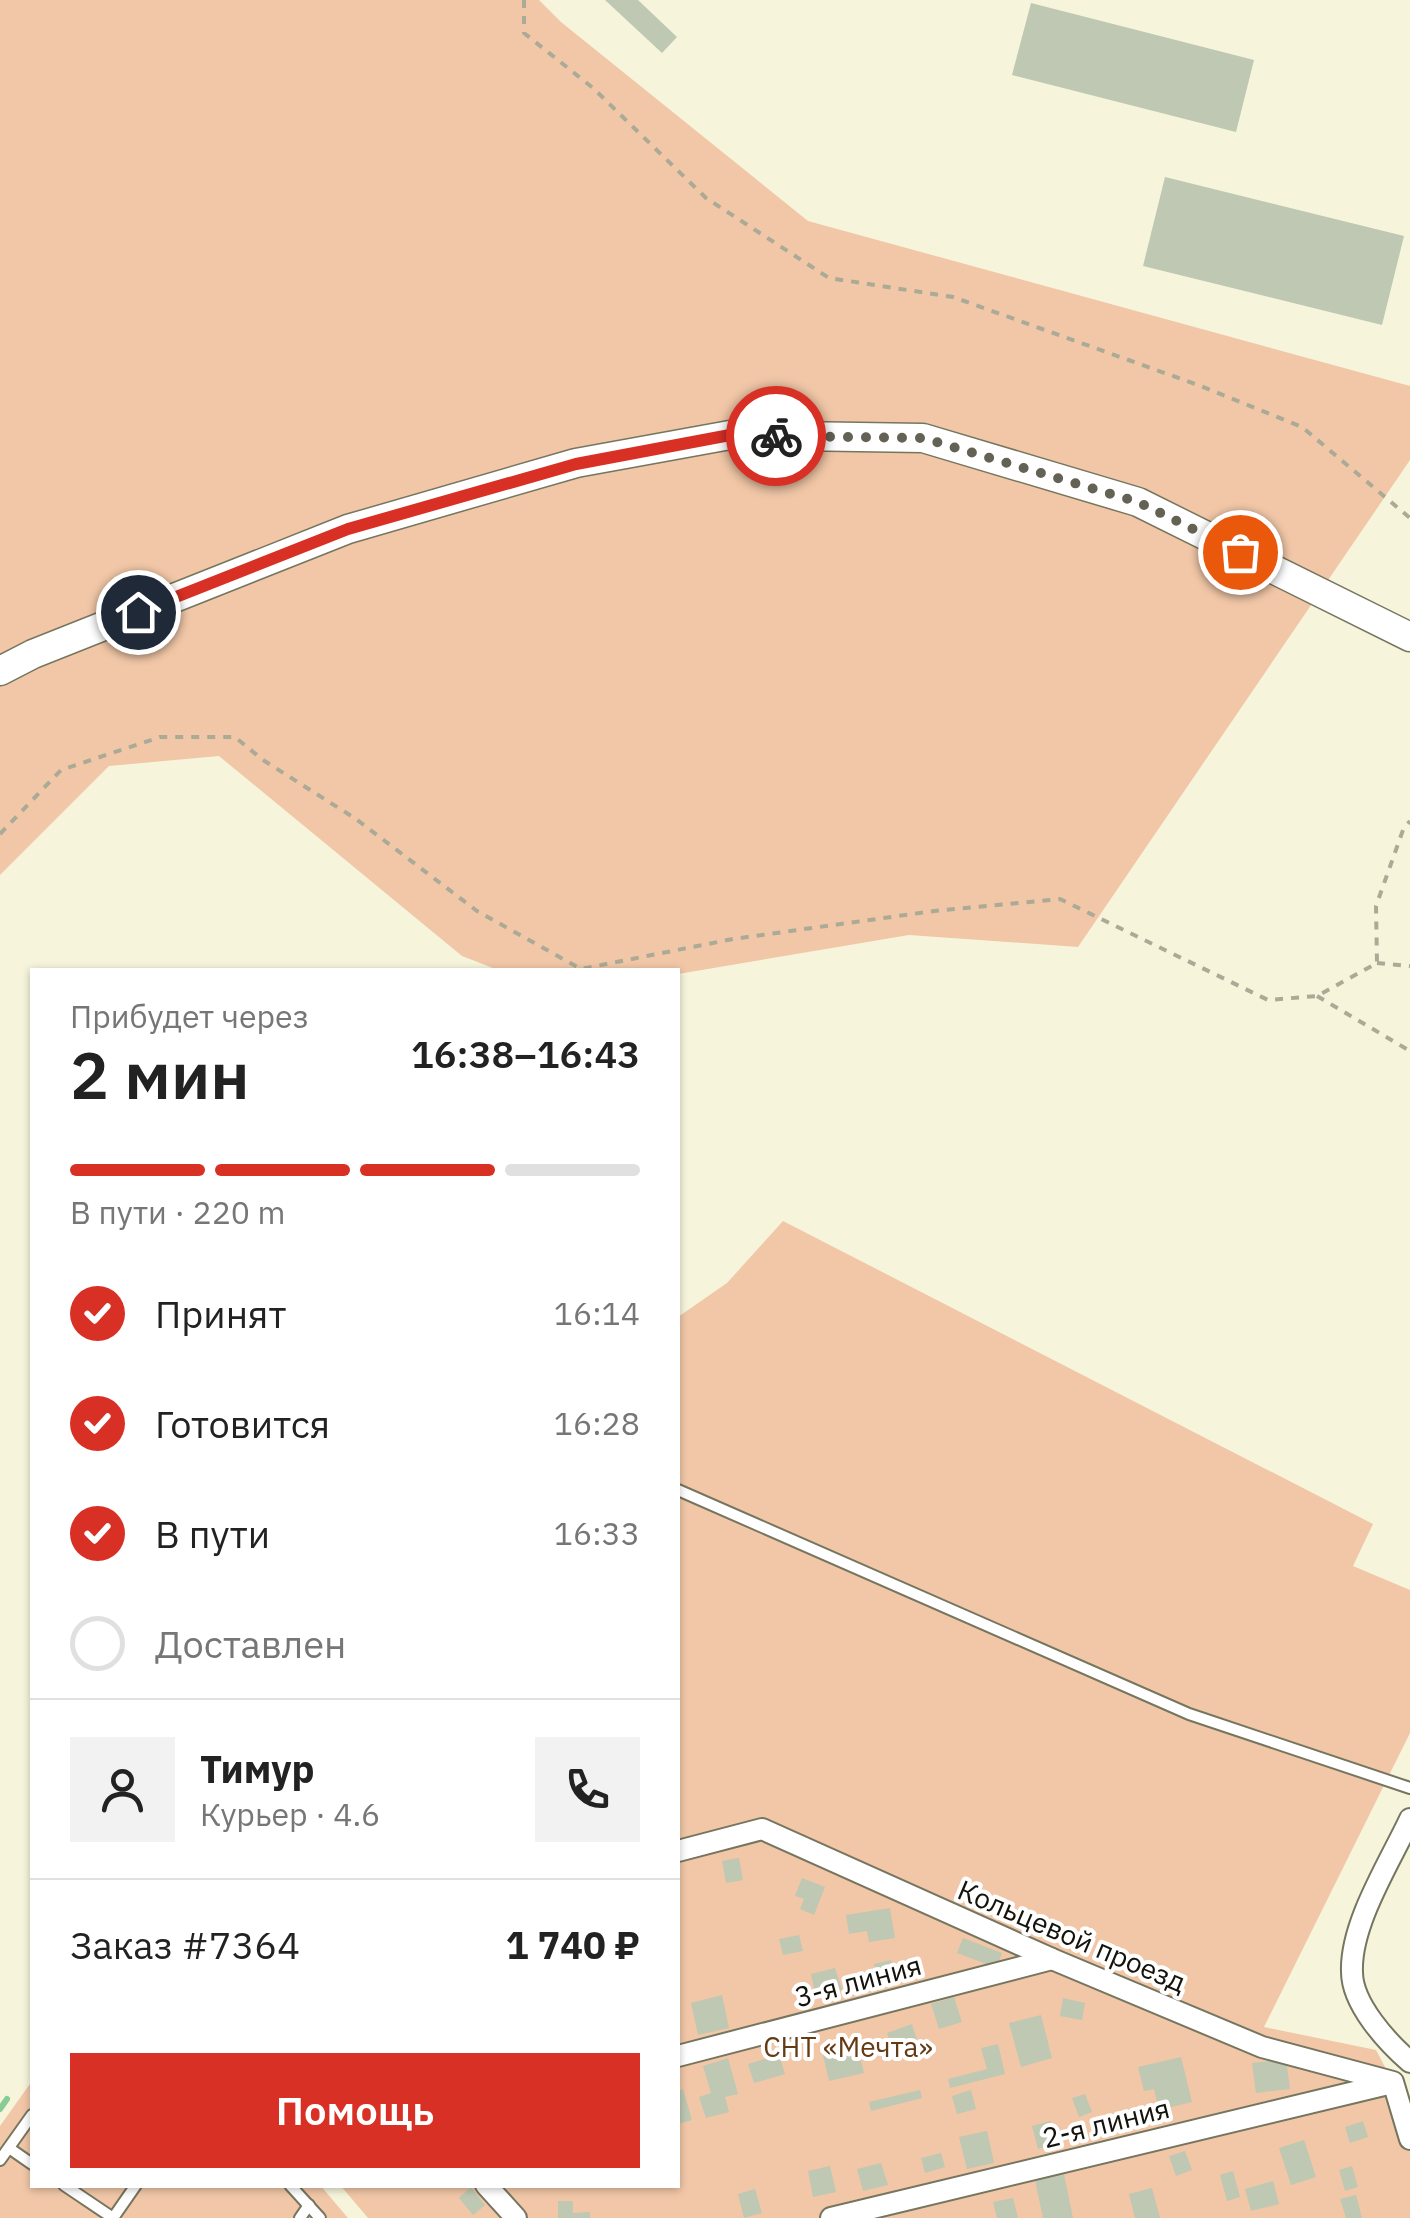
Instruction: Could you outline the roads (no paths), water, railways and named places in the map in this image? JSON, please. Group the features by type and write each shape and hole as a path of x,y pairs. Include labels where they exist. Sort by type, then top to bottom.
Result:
{"street":[{"path":"0,672 33,654 348,529 576,464 730,435 923,438 941,443 1138,502 1410,637"},
{"path":"1410,1819 1358,1930 1351,1974 1365,2013 1410,2062"},
{"name":"Кольцевой проезд","path":"680,1850 762,1830 1052,1959 1262,2046 1394,2082"},
{"name":"3-я линия","path":"680,2055 1052,1959"},
{"path":"1394,2082 1410,2139"},
{"name":"2-я линия","path":"831,2218 1394,2082"},
{"path":"489,2188 516,2218"}],"lane":[{"path":"680,1491 1189,1714 1410,1788"},
{"path":"0,2160 30,2118"},
{"path":"9,2148 30,2163"},
{"path":"68,2188 113,2218 134,2188"},
{"path":"293,2188 320,2218"},
{"path":"300,2218 308,2205"}],"waterway":[{"path":"0,2109 7,2099"}],"park label":[{"name":"СНТ «Мечта»","path":"848,2047"}]}
